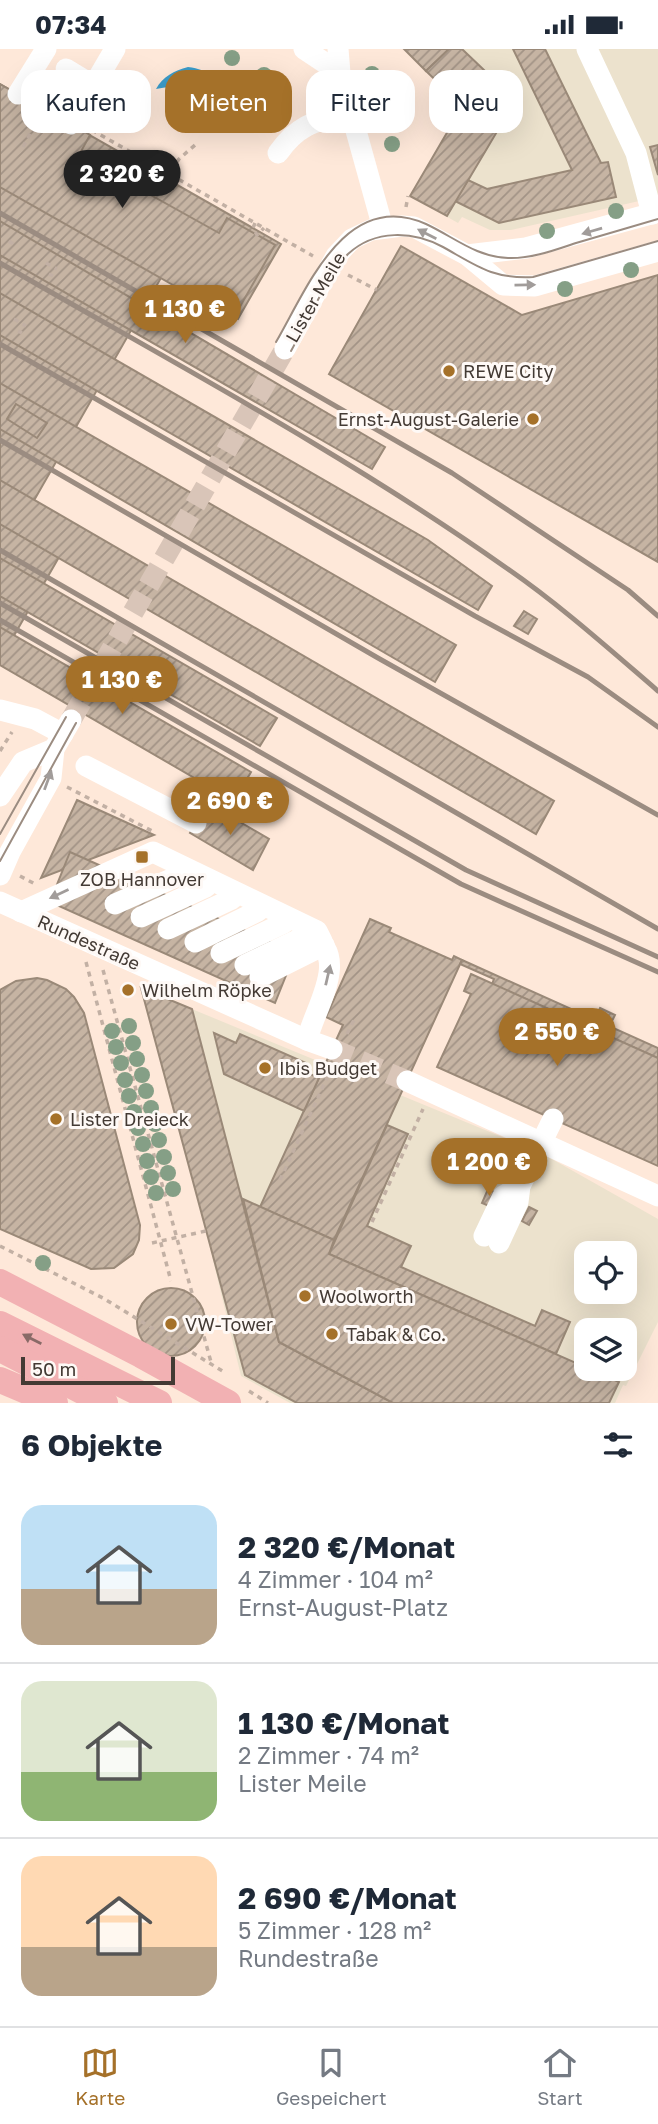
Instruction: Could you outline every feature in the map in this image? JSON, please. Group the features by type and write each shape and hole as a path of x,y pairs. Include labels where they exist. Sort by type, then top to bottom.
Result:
{"main road":[{"path":"0,1282 228,1403"},
{"path":"0,1324 159,1403"},
{"path":"0,1349 105,1403"},
{"path":"0,1380 55,1403"}],"street":[{"path":"18,95 46,49"},
{"path":"103,70 115,49"},
{"path":"304,49 336,70"},
{"path":"338,49 341,70"},
{"path":"467,255 536,245 655,213 636,153 587,49"},
{"path":"278,153 290,136 306,125"},
{"path":"357,133 383,228 414,227 467,255 503,285 542,284 658,251"},
{"name":"Lister Meile","path":"285,349 336,255 361,234 383,228"},
{"path":"0,709 35,719 63,735"},
{"path":"0,874 51,778 63,735"},
{"path":"0,796 23,762 63,735"},
{"path":"86,766 195,823"},
{"path":"21,912 153,852 317,931 331,961 330,976 307,1039"},
{"path":"142,857 319,940"},
{"path":"115,904 180,875"},
{"path":"141,917 206,887"},
{"path":"168,929 232,899"},
{"name":"Rundestraße","path":"0,902 337,1050"},
{"path":"195,942 258,911"},
{"path":"222,953 284,923"},
{"path":"253,971 319,940"},
{"path":"407,1081 658,1196"},
{"path":"491,1240 503,1196 520,1186 553,1119"}],"path":[{"path":"23,147 30,133"},
{"path":"92,133 311,255"},
{"path":"168,176 179,159 195,145"},
{"path":"255,223 253,227 257,235 264,228"},
{"path":"46,263 57,269"},
{"path":"14,319 26,326"},
{"path":"51,778 162,836"},
{"path":"0,1246 103,1298 211,1362 88,941"},
{"path":"88,941 159,1242 171,1281"},
{"path":"280,1180 337,1050 354,1020"},
{"path":"372,1222 431,1092"},
{"path":"152,1243 206,1231"}],"shaded area":[{"path":"404,49 658,49 658,212 648,199 511,230 490,230 462,217 458,223 410,196 447,133 523,133 523,70 429,70 429,73"},
{"path":"141,988 543,1154 658,1219 658,1322 637,1364 637,1318 574,1318 574,1381 628,1381 626,1386 623,1385 615,1403 290,1403 241,1376 206,1231"}],"water":[{"path":"188,67 202,70 178,70"},
{"path":"165,78 165,88 156,89"}],"building":[{"path":"404,49 449,49 426,71"},
{"path":"449,49 462,49 484,70 429,70 429,74 426,71"},
{"path":"513,49 545,49 601,163 608,162 616,197 499,223 455,201 468,180 487,189 572,170"},
{"path":"0,84 21,96 21,133 86,133 281,244 238,319 162,276 16,532 59,557 0,660","holes":["19,133 38,144 27,163 8,153"]},
{"path":"0,84 21,96 21,133 86,133 90,135 79,155 219,233 227,218 275,245 233,319 0,187"},
{"path":"447,133 496,133 447,216 410,196"},
{"path":"658,145 658,175 650,147"},
{"path":"0,221 385,447 372,469 0,255"},
{"name":"Ernst-August-Galerie","path":"401,246 522,315 658,275 658,562 329,374"},
{"path":"0,293 428,540 492,586 478,610 0,335"},
{"path":"0,383 456,645 435,682 0,429"},
{"path":"16,404 47,423 37,438 7,419"},
{"path":"0,480 554,801 536,834 0,524"},
{"path":"0,558 277,718 260,746 0,596"},
{"path":"524,611 537,619 528,634 514,626"},
{"path":"0,627 251,772 234,801 0,665"},
{"path":"77,800 154,835 41,878"},
{"path":"211,805 269,839 253,870 190,833 202,811 205,815"},
{"path":"70,852 295,953 275,1003 50,902"},
{"path":"370,919 391,928 389,932 452,960 454,956 462,960 334,1240 260,1207 343,1025 326,1017"},
{"path":"462,960 658,1048 658,1058 492,984 494,979 460,964"},
{"path":"471,974 658,1058 658,1166 437,1067 471,994 464,991"},
{"name":"Lister Dreieck","path":"37,978 66,989 84,1013 140,1225 139,1240 133,1254 114,1268 91,1269 0,1229 0,990 16,981"},
{"path":"141,988 192,1009 279,1342 393,1403 297,1403 245,1375"},
{"path":"600,1008 615,1015 611,1023 596,1016"},
{"path":"214,1033 236,1043 240,1034 306,1063 303,1071 319,1078 304,1111 224,1074"},
{"path":"387,1125 408,1134 367,1226 411,1246 401,1267 535,1326 542,1310 570,1322 556,1354 329,1254"},
{"path":"488,1189 496,1193 489,1206 482,1203"},
{"path":"243,1199 334,1240 329,1254 574,1362 574,1381 619,1382 609,1403 393,1403 279,1342"},
{"path":"529,1207 537,1211 529,1225 522,1221"},
{"name":"VW-Tower","path":"171,1288 184,1291 195,1298 202,1309 205,1322 202,1335 195,1346 184,1353 171,1356 158,1353 147,1346 140,1335 137,1322 140,1309 147,1298 158,1291"}],"tunnel":[{"path":"71,720 285,349"},
{"path":"332,1049 407,1081"}],"tram line":[{"path":"276,342 301,296 332,250 351,232 373,220 398,217 426,224 475,250 508,258 543,253 658,219"},
{"path":"291,351 325,286 341,263 348,254 370,240 394,235 419,238 443,247 485,270 519,277 533,277 658,241"},
{"path":"0,834 66,717"},
{"path":"0,861 76,723"}],"railway":[{"path":"0,213 452,473 628,590 658,616"},
{"path":"0,263 256,409 444,526 545,596 658,691"},
{"path":"0,344 475,616 588,677 658,727"},
{"path":"0,440 378,658 658,815"},
{"path":"0,550 658,929"},
{"path":"0,603 466,870 658,957"},
{"path":"0,620 461,884 658,972"}],"place":[{"name":"REWE City","path":"449,371"},
{"name":"Ernst-August-Galerie","path":"533,419"},
{"name":"ZOB Hannover","path":"142,857"},
{"name":"Wilhelm Röpke","path":"128,990"},
{"name":"Ibis Budget","path":"265,1068"},
{"name":"Lister Dreieck","path":"56,1119"},
{"name":"Woolworth","path":"305,1296"},
{"name":"VW-Tower","path":"171,1324"},
{"name":"Tabak & Co.","path":"332,1334"}]}
